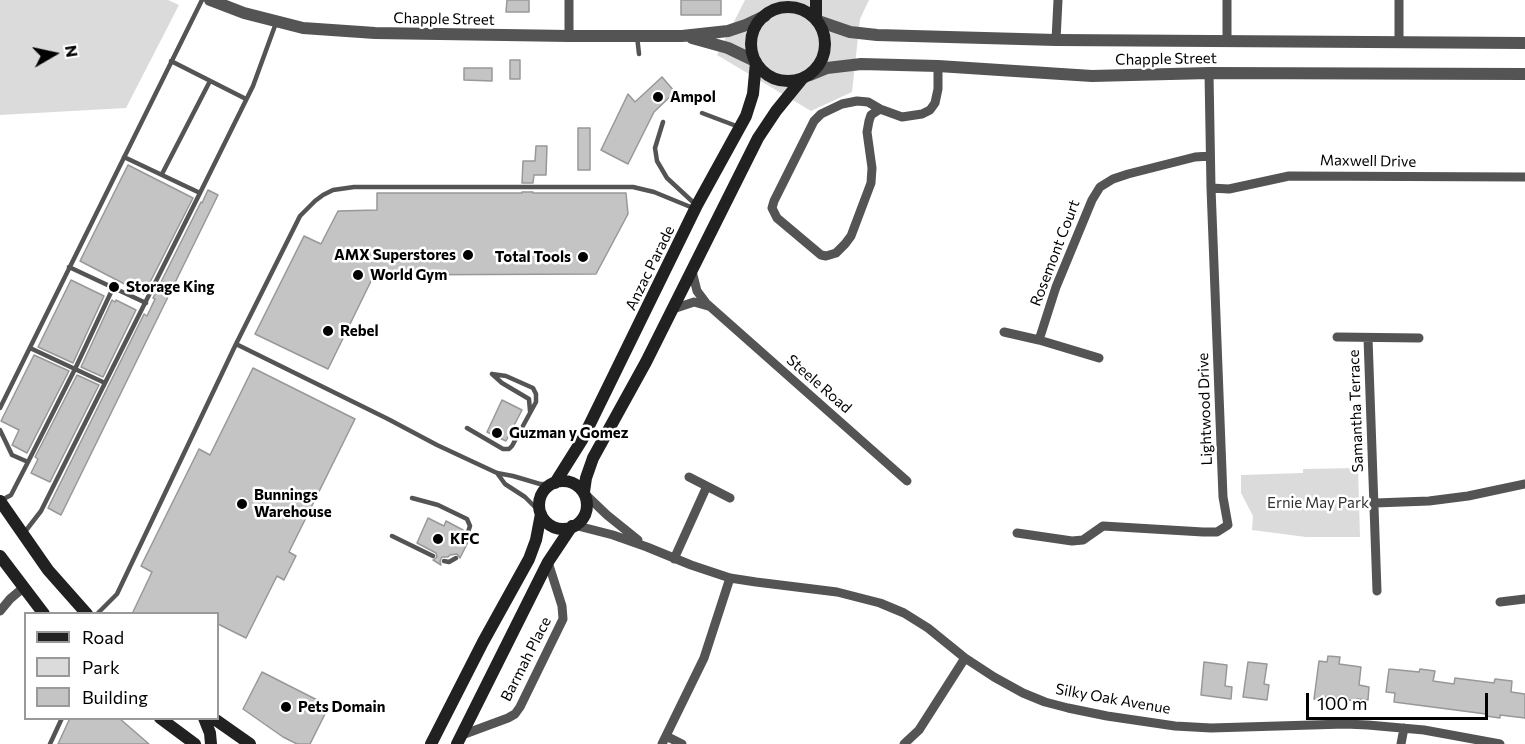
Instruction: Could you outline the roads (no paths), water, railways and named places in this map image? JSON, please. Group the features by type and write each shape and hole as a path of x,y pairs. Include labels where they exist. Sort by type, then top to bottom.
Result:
{"main road":[{"path":"782,0 757,26 752,35 752,50 764,72 774,79 789,82 806,77"},
{"path":"459,739 548,562 573,526 586,513 587,501 584,493 593,458 673,309 764,128 806,77 818,67 825,50 824,36 817,20 816,0"},
{"path":"769,13 786,7 796,8 817,20"},
{"name":"Anzac Parade","path":"554,483 582,440 696,207 746,116 752,100 756,61"},
{"path":"431,744 483,642 529,560 541,513 541,495 554,483 565,481 571,482 584,493"},
{"path":"0,501 48,570 85,612"},
{"path":"541,513 546,522 552,526 564,528 573,526"},
{"path":"0,556 42,612"},
{"path":"163,720 195,744"},
{"path":"205,720 211,744"},
{"path":"216,720 250,744"},
{"path":"227,728 228,744"}],"street":[{"name":"Chapple Street","path":"210,0 244,13 303,28 350,32 682,36 733,30 769,13"},
{"path":"569,0 569,36"},
{"path":"1056,40 1058,0"},
{"path":"1227,0 1227,41"},
{"path":"1399,0 1399,43"},
{"name":"Chapple Street","path":"817,20 850,32 877,35 1056,40 1525,43"},
{"name":"Chapple Street","path":"682,36 728,48 756,61"},
{"name":"Chapple Street","path":"806,77 827,68 852,64 898,64 1092,76 1209,73 1525,74"},
{"path":"880,109 872,114 869,121 867,132 872,168 871,183 851,236 836,253 821,255 777,218 772,208 813,121 821,114 842,104 856,101 868,102 902,117 922,114 935,104 938,89 938,66"},
{"name":"Lightwood Drive","path":"1017,533 1072,541 1083,540 1102,526 1217,532 1228,525 1223,497 1209,73"},
{"name":"Rosemont Court","path":"1039,340 1056,287 1092,200 1100,187 1113,178 1195,157 1210,156"},
{"name":"Maxwell Drive","path":"1211,188 1229,189 1289,176 1525,177"},
{"name":"Steele Road","path":"692,271 699,295 712,309 907,481"},
{"path":"673,309 696,302 712,309"},
{"path":"1004,332 1099,358"},
{"name":"Samantha Terrace","path":"1337,337 1419,338"},
{"name":"Samantha Terrace","path":"1368,338 1377,591"},
{"path":"689,477 730,498"},
{"path":"1374,503 1429,501 1468,496 1525,484"},
{"path":"674,559 707,486"},
{"name":"Silky Oak Avenue","path":"584,493 647,547"},
{"name":"Silky Oak Avenue","path":"573,526 613,535 730,578 837,592 880,603 928,628 965,658 994,677 1023,693 1068,708 1176,726 1211,728 1345,724 1424,730 1500,744"},
{"name":"Barmah Place","path":"459,739 508,718 520,707 563,619 562,606 548,562"},
{"path":"682,744 664,740 707,651 730,578"},
{"path":"0,611 23,588"},
{"path":"1500,602 1525,599"},
{"path":"904,744 919,730 965,658"},
{"path":"1401,744 1404,728"}],"lane":[{"path":"0,408 202,0"},
{"path":"23,536 41,511 201,193 253,86 277,22"},
{"path":"637,35 639,54"},
{"path":"171,61 246,99"},
{"path":"162,174 210,81"},
{"path":"702,113 739,127"},
{"path":"663,122 656,143 657,161 667,178 696,207"},
{"path":"124,157 201,193"},
{"path":"99,612 117,594 236,344 300,216 315,201 333,190 354,187 623,186 648,190 696,207"},
{"path":"69,267 146,303"},
{"path":"0,501 11,495 113,288"},
{"path":"236,344 497,473 540,484 554,483"},
{"path":"30,348 105,383"},
{"path":"467,428 506,450 512,446 536,402 535,391 530,386 506,376 492,374 502,383 529,399 530,412"},
{"path":"0,430 12,455 28,462"},
{"path":"497,473 505,484 525,497 541,513"},
{"path":"412,498 438,505 467,519 470,526 466,538"},
{"path":"392,536 433,556"},
{"path":"444,561 449,562 456,558"},
{"path":"50,744 61,720"}],"place":[{"name":"Ampol","path":"658,97"},
{"name":"AMX Superstores","path":"468,255"},
{"name":"Total Tools","path":"583,257"},
{"name":"World Gym","path":"358,275"},
{"name":"Storage King","path":"114,287"},
{"name":"Rebel","path":"328,331"},
{"name":"Guzman y Gomez","path":"497,433"},
{"name":"Bunnings Warehouse","path":"242,504"},
{"name":"KFC","path":"438,539"},
{"name":"Pets Domain","path":"286,707"}],"park label":[{"name":"Ernie May Park","path":"1318,503"}]}
